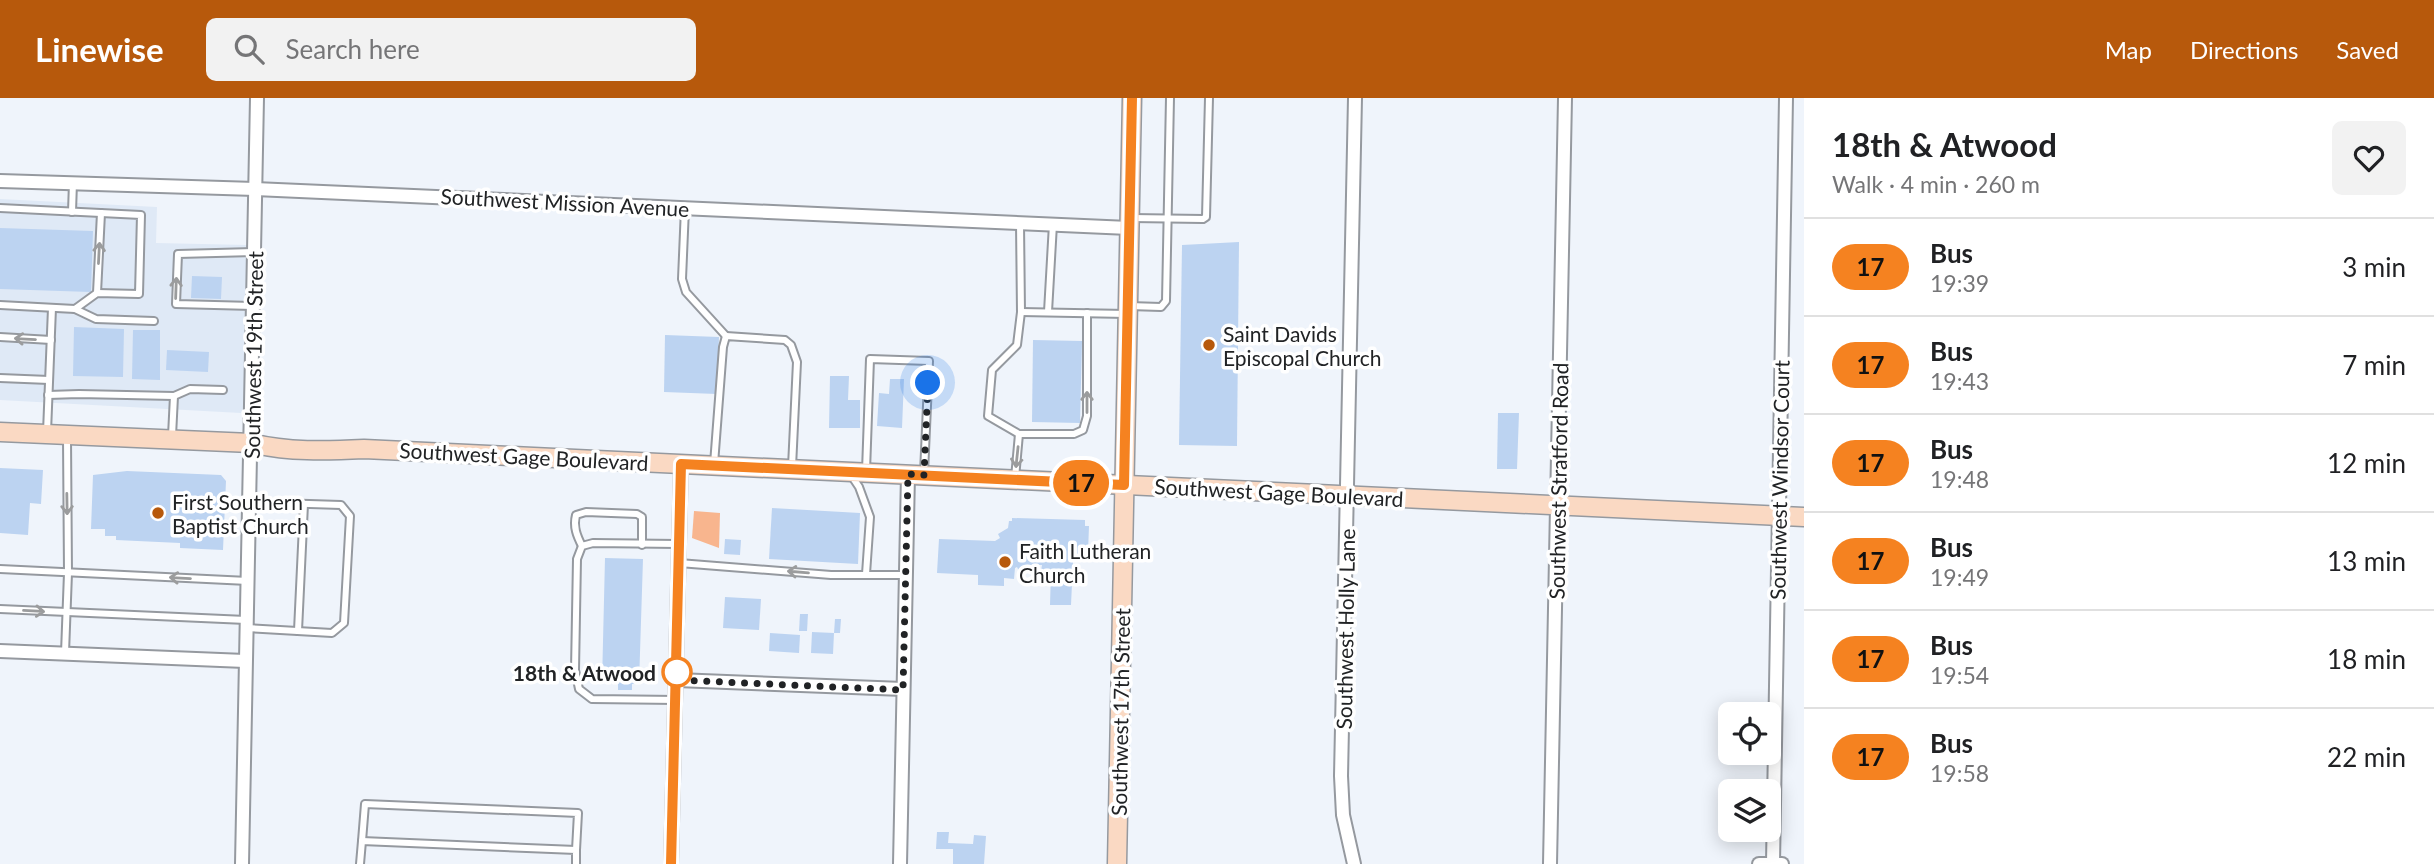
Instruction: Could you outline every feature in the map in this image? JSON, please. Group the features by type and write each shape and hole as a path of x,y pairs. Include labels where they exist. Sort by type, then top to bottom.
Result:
{"main road":[{"name":"Southwest 17th Street","path":"1117,864 1132,98"},
{"name":"Southwest Gage Boulevard","path":"0,432 251,443 274,449 364,449 1804,517"}],"street":[{"name":"Southwest 19th Street","path":"242,864 257,98"},
{"name":"Southwest Holly Lane","path":"1354,864 1342,799 1355,98"},
{"name":"Southwest Stratford Road","path":"1550,864 1565,98"},
{"name":"Southwest Windsor Court","path":"1771,864 1786,98"},
{"name":"Southwest Mission Avenue","path":"0,181 255,189 1053,225 1129,223"},
{"path":"671,864 681,464"},
{"path":"900,864 906,575 916,474"},
{"path":"0,651 246,661"},
{"path":"677,680 903,690"}],"lane":[{"path":"1021,312 1087,313 1164,305 1170,98"},
{"path":"1129,223 1203,219 1208,214 1209,98"},
{"path":"72,212 73,182"},
{"path":"0,208 141,215 139,295 97,293 75,309"},
{"path":"685,208 682,279 686,292 726,336 785,340 792,345 797,362 792,469"},
{"path":"97,293 101,213"},
{"path":"1020,223 1021,312 1017,345 992,370 988,416 1019,435 1074,434 1083,429 1086,424 1087,313"},
{"path":"1048,312 1053,225"},
{"path":"253,306 176,304 178,254 254,252"},
{"path":"0,304 75,309 96,319 154,321"},
{"path":"47,435 52,308"},
{"path":"714,465 726,336"},
{"path":"0,337 51,340"},
{"path":"866,574 870,516 859,487 857,472 870,359 929,361 916,474"},
{"path":"0,378 49,380"},
{"path":"48,396 174,396 190,389 223,390"},
{"path":"172,440 174,396"},
{"path":"65,653 68,613 68,435"},
{"path":"1015,479 1019,435"},
{"path":"0,609 247,624 332,633 344,623 350,516 341,505 250,502"},
{"path":"298,631 304,504"},
{"path":"642,545 642,517 637,514 586,512 576,515 576,534 582,546 577,559 575,670 579,689 592,699 677,700"},
{"path":"582,546 593,543 680,544"},
{"path":"680,563 831,575 906,575"},
{"path":"0,569 248,581"},
{"path":"360,864 365,804 578,813 576,864"},
{"path":"362,841 576,850"}],"shaded area":[{"path":"0,199 157,207 156,243 247,245 244,406 241,413 0,400"},
{"path":"694,511 720,513 719,548 692,538"}],"building":[{"path":"0,228 93,231 91,292 0,289"},
{"name":"Saint Davids Episcopal Church","path":"1239,242 1237,446 1179,445 1182,245"},
{"path":"192,276 222,277 221,299 191,298"},
{"path":"74,327 124,329 123,377 73,376"},
{"path":"133,330 160,330 160,380 132,379"},
{"path":"665,335 719,337 717,394 664,392"},
{"path":"1033,340 1082,341 1080,423 1032,422"},
{"path":"167,350 209,352 208,372 166,370"},
{"path":"830,376 849,376 848,400 860,400 860,428 829,428"},
{"path":"890,379 904,379 902,428 877,426 879,393 889,394"},
{"path":"1498,413 1519,413 1517,469 1497,469"},
{"path":"0,468 43,470 41,504 30,503 28,535 0,533"},
{"name":"First Southern Baptist Church","path":"127,471 221,475 226,481 223,550 180,548 180,543 116,540 116,536 105,536 105,529 91,529 93,475"},
{"path":"772,508 860,513 858,564 769,559"},
{"name":"Faith Lutheran Church","path":"1012,518 1085,520 1085,526 1089,526 1088,552 1082,552 1082,562 1073,562 1071,605 1050,605 1051,571 1041,571 1042,565 1026,565 1028,571 1021,575 1017,567 1015,568 1014,579 1004,578 1004,586 978,585 978,575 937,573 939,539 995,541 1000,538 998,534 1008,528"},
{"path":"725,539 741,540 740,555 724,554"},
{"path":"605,558 643,559 639,684 632,684 632,690 618,690 618,684 602,683"},
{"path":"725,597 761,599 759,630 723,628"},
{"path":"800,614 808,614 807,631 799,631"},
{"path":"835,619 841,619 840,633 834,633"},
{"path":"812,632 834,633 833,654 811,653"},
{"path":"770,633 800,635 799,653 769,651"},
{"path":"937,832 949,832 948,843 973,844 974,835 986,836 984,864 953,864 953,849 936,849"}],"bus line":[{"name":"17","path":"671,864 681,464 1124,485 1132,98"}],"place":[{"name":"Saint Davids Episcopal Church","path":"1209,345"},
{"name":"First Southern Baptist Church","path":"158,513"},
{"name":"Faith Lutheran Church","path":"1005,562"},
{"name":"18th & Atwood","path":"677,672"}],"route":[{"path":"677,672 677,680 903,690 908,474 924,475 928,383"}]}
